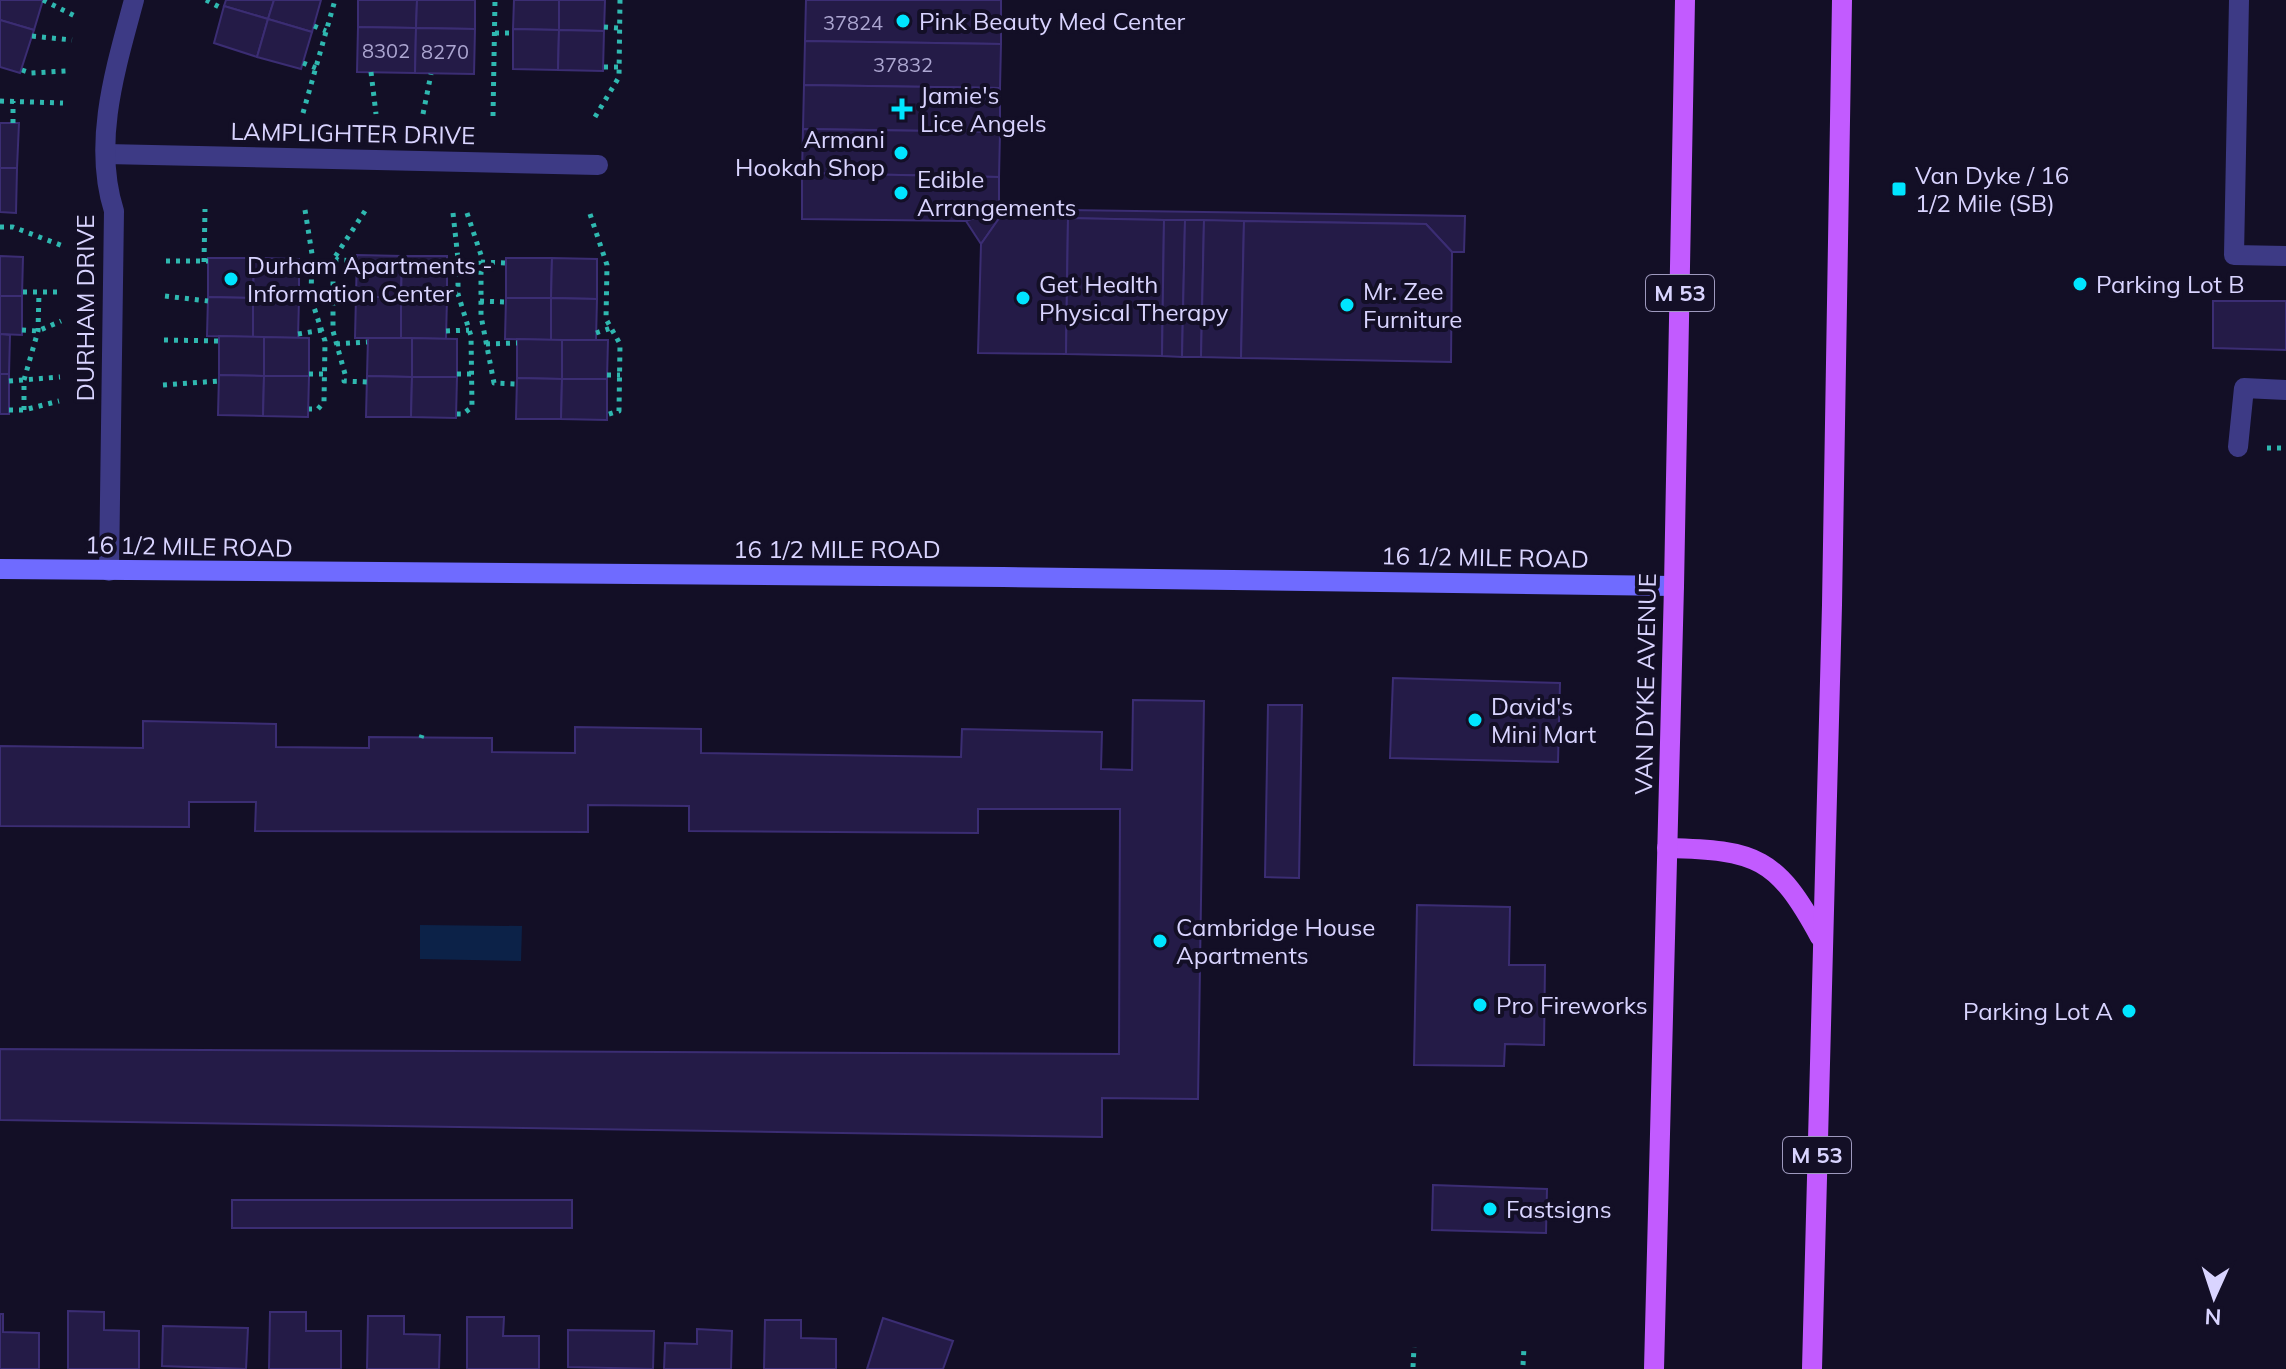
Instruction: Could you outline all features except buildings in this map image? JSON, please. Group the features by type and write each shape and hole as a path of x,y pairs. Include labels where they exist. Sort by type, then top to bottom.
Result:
{"main road":[{"name":"VAN DYKE AVENUE","path":"1654,1369 1685,0"},
{"name":"M 53","path":"1812,1369 1832,589 1842,0"},
{"path":"1667,848 1736,853 1757,861 1781,877 1800,900 1822,941"}],"street":[{"name":"DURHAM DRIVE","path":"109,571 114,211 107,192 106,154 113,86 134,0"},
{"path":"2239,0 2234,255 2286,256"},
{"name":"LAMPLIGHTER DRIVE","path":"106,154 598,165"},
{"path":"2238,447 2244,388 2286,390"},
{"name":"16 1/2 MILE ROAD","path":"0,569 1034,577 1674,586"}],"path":[{"path":"43,0 77,17"},
{"path":"206,0 223,9"},
{"path":"303,113 335,0"},
{"path":"493,116 495,0"},
{"path":"595,117 619,77 620,0"},
{"path":"314,26 326,31"},
{"path":"604,27 619,28"},
{"path":"495,33 513,33"},
{"path":"32,36 72,40"},
{"path":"303,63 316,68"},
{"path":"604,67 619,67"},
{"path":"22,70 31,73 66,71"},
{"path":"371,72 376,114"},
{"path":"423,114 431,74"},
{"path":"0,101 63,103"},
{"path":"13,101 13,123"},
{"path":"166,261 206,262 205,209"},
{"path":"305,210 312,254 311,292 325,341 324,402 318,409 309,409"},
{"path":"365,211 335,258 333,331 344,381 367,382"},
{"path":"453,213 458,294 469,330 472,374 472,407 463,414 457,414"},
{"path":"467,213 481,255 480,301 494,383 517,384"},
{"path":"590,214 607,265 606,319 620,344 619,411 606,415"},
{"path":"0,227 13,227 63,246"},
{"path":"335,258 356,261"},
{"path":"481,262 506,263"},
{"path":"23,292 61,292"},
{"path":"24,410 24,380 38,331 39,292"},
{"path":"298,292 311,292"},
{"path":"447,294 458,294"},
{"path":"597,294 607,294"},
{"path":"165,296 208,301"},
{"path":"333,301 356,302"},
{"path":"480,301 505,302"},
{"path":"22,330 38,331 61,321"},
{"path":"596,333 611,328"},
{"path":"298,334 322,330"},
{"path":"446,331 469,330"},
{"path":"164,340 219,341"},
{"path":"336,344 367,342"},
{"path":"486,344 517,343"},
{"path":"309,374 325,374"},
{"path":"457,374 472,374"},
{"path":"607,375 620,375"},
{"path":"9,381 60,377"},
{"path":"163,385 219,381"},
{"path":"9,410 24,410 59,401"},
{"path":"1413,1367 1414,1347"},
{"path":"1523,1365 1524,1347"}],"water":[{"path":"420,925 522,926 521,961 420,959"}],"place":[{"name":"Pink Beauty Med Center","path":"903,21"},
{"name":"Jamie's Lice Angels","path":"902,109"},
{"name":"Armani Hookah Shop","path":"901,153"},
{"name":"Van Dyke / 16 1/2 Mile (SB)","path":"1899,189"},
{"name":"Edible Arrangements","path":"901,193"},
{"name":"Durham Apartments - Information Center","path":"231,279"},
{"name":"Parking Lot B","path":"2080,284"},
{"name":"Get Health Physical Therapy","path":"1023,298"},
{"name":"Mr. Zee Furniture","path":"1347,305"},
{"name":"David's Mini Mart","path":"1475,720"},
{"name":"Cambridge House Apartments","path":"1160,941"},
{"name":"Pro Fireworks","path":"1480,1005"},
{"name":"Parking Lot A","path":"2129,1011"},
{"name":"Fastsigns","path":"1490,1209"}]}
